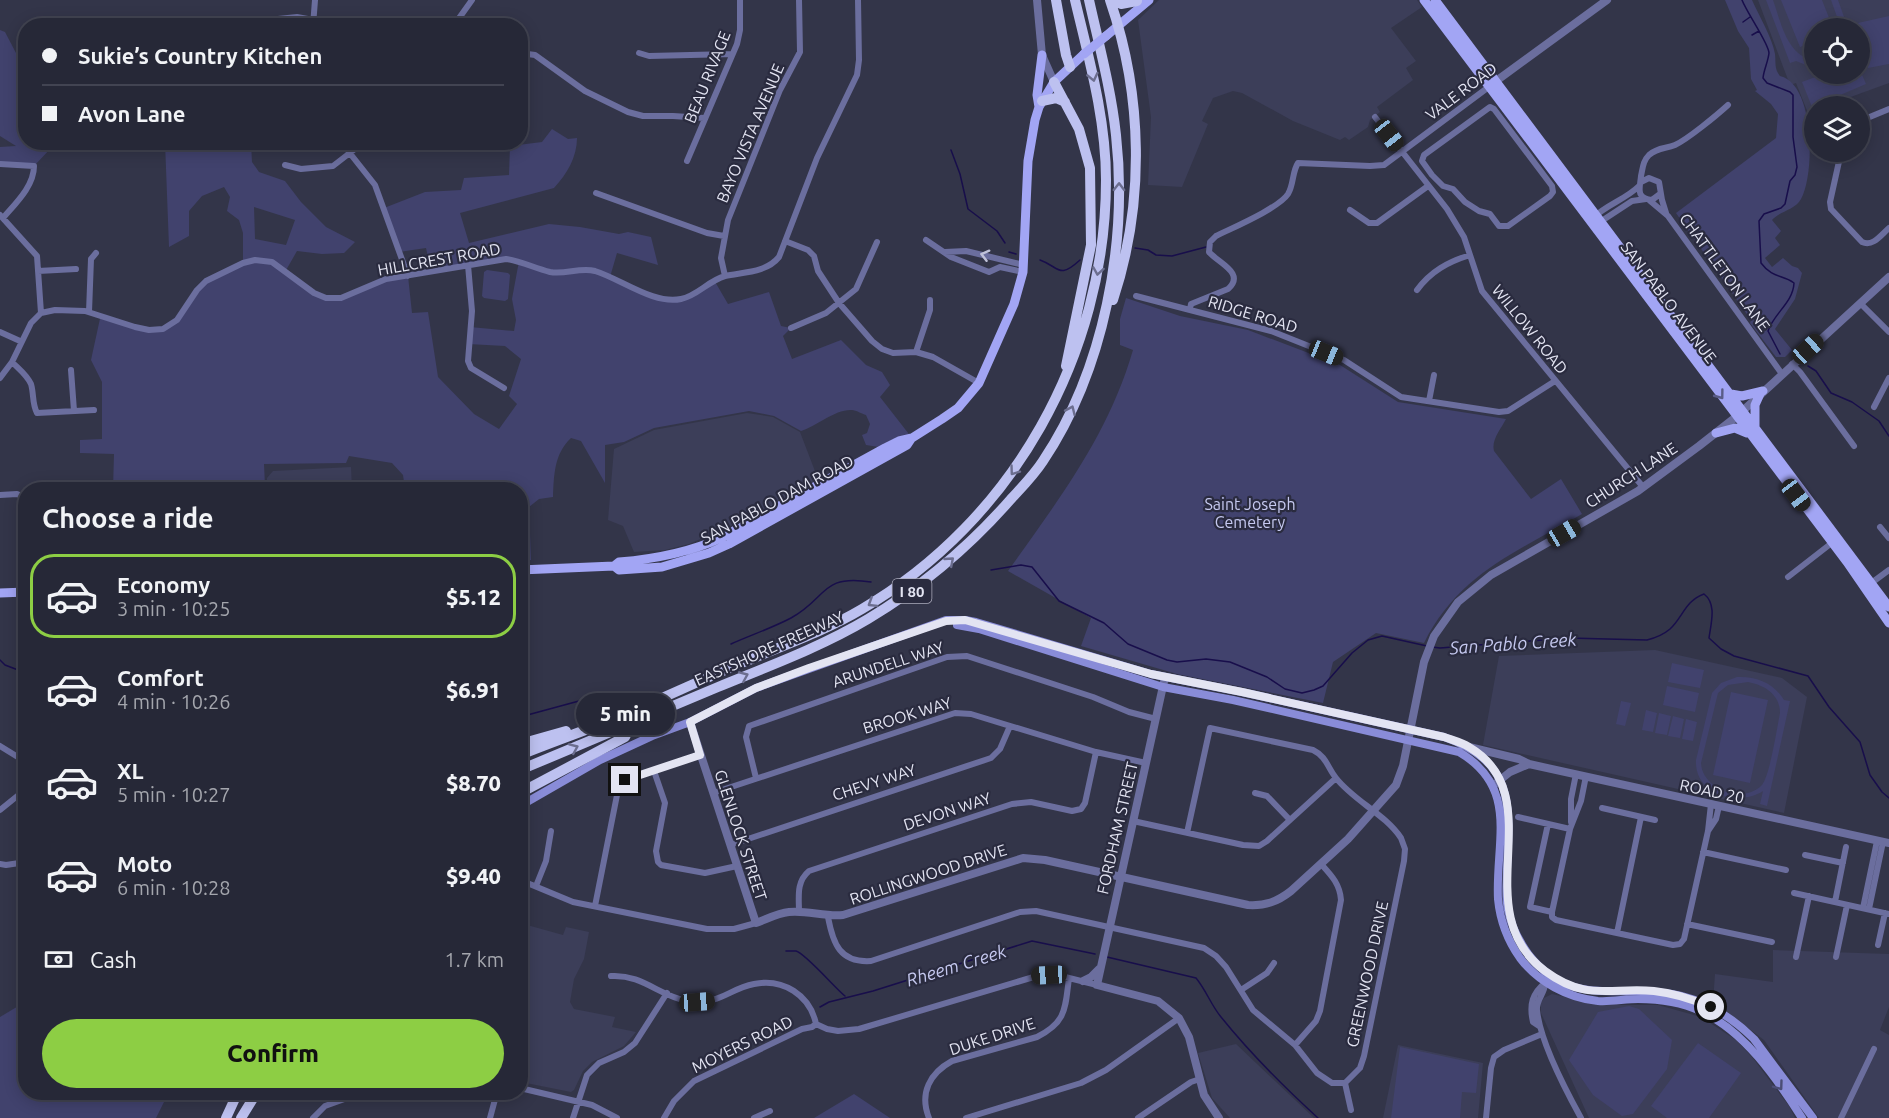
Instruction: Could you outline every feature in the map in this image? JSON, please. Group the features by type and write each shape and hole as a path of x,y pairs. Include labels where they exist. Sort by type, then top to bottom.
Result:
{"highway":[{"path":"1056,0 1070,67"},
{"name":"EASTSHORE FREEWAY","path":"528,752 618,717 835,623 861,609 913,575 961,533 1018,465 1036,437 1078,350 1088,317 1102,246 1106,178 1100,106 1075,0"},
{"name":"EASTSHORE FREEWAY","path":"528,768 812,648 883,610 949,563 993,520 1041,464 1065,424 1096,348 1108,295 1118,212 1119,177 1112,102 1089,0"},
{"path":"1096,348 1122,272 1134,211 1136,178 1136,153 1125,49 1112,0"},
{"path":"1112,0 1120,4 1137,0"},
{"path":"1054,82 1084,144 1090,168 1091,245 1063,384"},
{"path":"1041,104 1056,98 1065,102"},
{"path":"528,742 618,717"},
{"path":"528,789 625,737 632,723"},
{"path":"226,1118 235,1100"},
{"path":"240,1118 248,1100"},
{"path":"240,1118 252,1100"}],"main road":[{"name":"SAN PABLO DAM ROAD","path":"1119,25 1122,15 1137,0"},
{"name":"SAN PABLO DAM ROAD","path":"528,570 614,566 619,570 662,567 709,553 907,445 912,438 958,408 979,383 1014,304 1024,268 1030,137 1041,104 1054,82 1149,0"},
{"name":"SAN PABLO AVENUE","path":"1424,0 1493,84 1731,394 1740,413"},
{"name":"SAN PABLO AVENUE","path":"1435,0 1493,84"},
{"path":"1041,104 1037,95 1042,55"},
{"name":"SAN PABLO AVENUE","path":"1596,220 1673,332 1740,413 1770,460 1868,585 1889,607"},
{"path":"1673,332 1679,334 1695,351 1698,351"},
{"path":"1731,394 1742,396 1761,393"},
{"path":"1716,433 1735,428 1752,430 1755,405 1761,393"},
{"name":"SAN PABLO AVENUE","path":"1752,430 1796,481 1835,541"},
{"path":"1770,460 1777,462 1791,480 1796,481"},
{"name":"SAN PABLO AVENUE","path":"1868,585 1889,623"},
{"path":"0,593 18,592"},
{"path":"1878,606 1880,603 1884,605 1889,612"},
{"path":"528,801 600,760 652,736 690,722 766,684 946,621 976,622 1165,677 1444,737 1469,747 1492,768 1497,783 1501,813 1498,892 1500,912 1504,928 1514,948 1528,966 1568,994 1582,998 1597,1001 1655,999 1681,1004 1708,1015 1742,1038 1802,1118"},
{"path":"933,626 947,624 979,629 1163,687 1233,700 1459,752 1477,764 1497,783"},
{"path":"1547,980 1590,991 1653,991 1683,996 1711,1007 1743,1028 1754,1039 1813,1118"}],"street":[{"path":"313,18 315,0"},
{"path":"459,18 465,3 472,0"},
{"name":"BEAU RIVAGE","path":"687,161 740,30 740,0"},
{"name":"BAYO VISTA AVENUE","path":"724,276 721,258 724,236 733,205 780,90 800,52 799,0"},
{"name":"HILLCREST ROAD","path":"41,313 55,310 89,312 135,327 149,330 162,329 177,320 196,290 206,281 243,263 255,260 272,262 314,293 326,298 341,298 386,279 506,259 551,272 588,269 669,301 691,296 724,276 763,269 773,264 779,257 817,158 857,75 858,0"},
{"path":"1037,0 1042,55 1054,82"},
{"name":"VALE ROAD","path":"1190,309 1191,304 1228,289 1232,285 1234,278 1231,269 1209,252 1210,242 1216,236 1280,203 1289,192 1294,169 1298,163 1384,165 1607,0"},
{"path":"639,53 649,56 732,54"},
{"path":"528,54 535,55 585,91 628,112 643,116 705,118"},
{"path":"1648,200 1639,193 1642,165 1646,157 1662,147 1675,145 1728,105"},
{"path":"1490,107 1552,186 1552,192 1550,196 1508,226 1499,226 1490,214 1479,211 1453,189 1443,186 1432,175 1422,161 1424,155 1439,143 1490,107"},
{"path":"1870,117 1889,109"},
{"name":"WILLOW ROAD","path":"1375,117 1447,209 1464,237 1482,291 1643,487"},
{"path":"1430,132 1439,143"},
{"path":"347,150 375,184 408,276"},
{"path":"285,165 301,169 333,166 355,150"},
{"path":"1596,220 1632,201 1656,199 1660,194 1659,182 1647,173 1646,157"},
{"path":"1839,162 1830,202 1831,209 1862,242 1867,244 1872,243 1889,228"},
{"path":"0,164 34,166 34,174 24,194 2,216 36,256 41,313 31,323 20,341 12,362 0,378"},
{"path":"1596,220 1631,194 1646,178 1653,178"},
{"path":"1350,210 1369,223 1377,223 1428,186"},
{"path":"596,193 724,236"},
{"name":"CHATTLETON LANE","path":"1660,194 1668,216"},
{"name":"CHATTLETON LANE","path":"1648,200 1668,216 1782,374"},
{"path":"926,240 957,261 989,272 1000,267 1024,268"},
{"path":"785,241 808,250 814,256 818,271 840,303 882,350 893,353 916,351 933,357 979,383"},
{"path":"791,328 826,314 856,289 877,242"},
{"path":"945,252 966,251 1024,268"},
{"path":"89,312 91,259 96,253"},
{"path":"1417,290 1424,280 1447,262 1470,255"},
{"path":"468,265 472,311 468,361 471,368 504,388"},
{"path":"38,271 75,269"},
{"name":"CHURCH LANE","path":"1408,739 1418,682 1427,653 1434,636 1458,603 1484,580 1643,487 1716,433 1889,277"},
{"name":"RIDGE ROAD","path":"1136,296 1271,331 1344,360 1401,397 1499,412 1508,411 1555,381"},
{"path":"916,351 930,310 930,300"},
{"path":"1860,303 1889,332"},
{"path":"0,332 20,341"},
{"path":"12,362 31,385 37,413 94,410"},
{"path":"1792,364 1854,446"},
{"path":"71,370 74,411"},
{"path":"1430,401 1434,375"},
{"path":"1874,407 1889,378"},
{"path":"0,495 18,494"},
{"path":"1880,527 1889,538"},
{"path":"1788,577 1835,541"},
{"path":"1868,585 1889,570"},
{"name":"ARUNDELL WAY","path":"756,778 746,737 749,726 947,657 968,656 1156,719"},
{"name":"FORDHAM STREET","path":"1097,985 1165,677"},
{"name":"BROOK WAY","path":"713,793 955,713 971,714 1096,752 1146,763"},
{"name":"GLENLOCK STREET","path":"690,722 756,923"},
{"name":"CHEVY WAY","path":"730,845 991,758 1000,750 1010,726"},
{"name":"GREENWOOD DRIVE","path":"1187,833 1210,728 1313,750 1327,760 1336,778 1401,838 1405,849 1404,861 1364,1056 1360,1068 1345,1083"},
{"name":"ROLLINGWOOD DRIVE","path":"528,883 562,899 707,929 734,929 788,912 828,917 843,915 1023,858 1045,860 1248,906 1260,906 1283,898 1374,812 1399,780 1408,739"},
{"path":"0,746 18,757"},
{"name":"ROAD 20","path":"1469,747 1519,759 1529,764 1883,842"},
{"name":"DEVON WAY","path":"800,912 800,883 809,871 1012,804 1031,802 1072,811 1081,809 1085,803 1096,752"},
{"path":"595,906 618,790 625,780 700,755"},
{"path":"1497,783 1520,766 1529,764"},
{"path":"654,771 665,803 656,851 658,862 705,873 737,866"},
{"path":"1570,829 1570,799 1576,774"},
{"path":"1586,776 1581,801 1570,829 1552,912 1552,917 1556,920 1674,945 1680,944 1684,939 1688,924 1715,805"},
{"path":"1133,821 1243,845 1259,846 1267,842 1336,778"},
{"path":"1256,793 1267,796 1290,820"},
{"path":"0,810 18,795"},
{"path":"1602,808 1655,820"},
{"path":"1518,817 1570,829"},
{"path":"1617,933 1641,817"},
{"path":"1548,824 1530,907 1552,912"},
{"path":"536,886 546,861 551,831"},
{"path":"1866,909 1883,842"},
{"path":"1835,902 1846,847"},
{"path":"1703,852 1786,870"},
{"path":"1805,855 1843,863"},
{"path":"0,864 6,866 18,864"},
{"path":"1295,1045 1316,1021 1320,1011 1341,900 1341,890 1321,864"},
{"path":"1794,893 1887,913 1878,945"},
{"path":"1796,957 1809,896"},
{"path":"1836,957 1848,904"},
{"path":"828,917 831,936 839,950 861,962 872,961 1020,912 1036,911 1204,948 1216,956 1253,1010 1295,1045 1324,1080 1332,1083 1345,1083 1352,1110"},
{"path":"1688,924 1772,942"},
{"path":"1241,990 1267,973 1274,963"},
{"path":"1083,981 1091,977 1100,967"},
{"name":"MOYERS ROAD","path":"664,1118 683,1090 700,1077 802,1029 817,1026 849,1031 1026,978 1049,975 1097,985"},
{"path":"611,976 630,977 683,1000 711,1001 752,984 773,983 794,990 803,997 810,1005 817,1026"},
{"name":"DUKE DRIVE","path":"929,1118 925,1107 926,1089 930,1079 941,1067 952,1061 1037,1037 1049,1031 1058,1024 1064,1012 1069,978"},
{"path":"1547,980 1536,993 1530,1007 1533,1022 1539,1026 1581,1118"},
{"path":"1097,985 1158,1001 1179,1018 1188,1032 1209,1106 1219,1118"},
{"path":"573,1118 587,1075 592,1068 624,1052 635,1042 667,993"},
{"path":"966,1118 1080,1083 1106,1070 1179,1018"},
{"path":"1486,1118 1494,1057 1504,1050 1542,1034"},
{"path":"1840,1118 1874,1050"},
{"path":"1142,1117 1191,1082 1200,1079"},
{"path":"528,1090 598,1107 617,1118"},
{"path":"313,1118 325,1106 339,1100"},
{"path":"490,1118 495,1100"},
{"path":"754,1118 770,1111"}],"shaded area":[{"path":"1159,0 1417,0 1422,7 1391,28 1416,61 1406,68 1413,80 1377,107 1380,112 1370,120 1368,127 1349,140 1345,137 1340,140 1293,121 1242,93 1233,91 1213,98 1202,121 1208,124 1182,187 1148,185 1151,117 1138,20"},
{"path":"1758,0 1889,0 1889,83 1853,96 1804,96 1804,103 1796,83 1790,85"},
{"path":"747,413 773,417 800,432 818,479 746,519 689,544 665,550 634,552 623,526 608,520 614,449 654,430"},
{"path":"351,467 352,482 267,482 267,478 273,471"},
{"path":"1655,650 1782,678 1807,697 1784,813 1483,745 1499,656"},
{"path":"528,925 563,935 566,927 589,932 584,959 574,979 570,1002 574,1009 615,1017 612,1027 636,1032 624,1046 592,1062 583,1071 571,1092 528,1083"},
{"path":"1773,950 1889,954 1889,1007 1880,1030 1889,1035 1889,1118 1819,1118 1764,1040 1713,1002 1715,974 1773,982"},
{"path":"1552,994 1600,1005 1658,1005 1701,1017 1736,1040 1752,1057 1789,1106 1795,1118 1589,1118 1541,1013 1541,1003 1544,998"},
{"path":"1236,1044 1314,1118 1230,1118 1212,1098 1198,1053"},
{"path":"1398,1045 1483,1063 1478,1118 1383,1118"}],"green space":[{"path":"1725,0 1752,0 1771,41 1777,71 1780,76 1792,83 1804,106 1804,162 1809,162 1806,187 1798,203 1772,220 1781,231 1775,238 1780,245 1765,258 1772,267 1783,258 1802,273 1795,299 1775,329 1792,350 1785,357 1776,357 1750,323 1751,320 1676,213 1776,138 1778,114 1771,104 1755,91 1757,90 1751,79 1749,48 1738,31"},
{"path":"1766,0 1773,0 1786,37 1804,56 1804,64 1796,61 1790,63"},
{"path":"1781,0 1822,0 1829,18 1804,18 1804,45 1800,47"},
{"path":"1831,0 1838,0 1844,18 1837,18"},
{"path":"1889,16 1889,64 1870,68 1870,20"},
{"path":"0,30 5,32 16,53 18,51 18,150 49,150 34,166 0,164 0,147 16,146 0,136"},
{"path":"1804,81 1804,84 1866,84 1838,96 1808,96 1802,82"},
{"path":"552,129 568,139 577,138 570,165 554,188 460,213 469,243 549,224 619,234 628,232 651,237 658,265 617,253 610,277 659,298 682,299 714,280 728,304 769,292 781,326 791,328 783,336 792,359 841,340 866,365 882,372 890,385 880,397 912,438 885,448 866,445 862,435 867,433 870,424 866,415 854,410 839,412 801,431 774,416 749,411 654,428 624,442 605,445 605,483 581,441 571,438 558,458 553,497 539,499 529,507 531,560 528,560 528,482 404,482 403,475 392,463 349,456 346,463 264,464 265,482 113,482 114,454 80,453 80,440 102,439 102,382 91,360 101,314 135,327 163,329 177,320 206,281 243,262 243,233 239,220 227,211 230,197 224,187 202,196 189,211 189,236 169,247 165,150 251,150 252,162 259,172 285,181 301,202 326,227 355,242 344,253 322,254 297,251 285,272 314,293 341,298 386,279 408,276 412,313 428,312 438,377 474,414 499,429 517,404 509,396 521,359 505,346 468,344 470,327 514,331 516,320 512,299 519,261 506,259 431,271 426,248 399,252 384,208 425,192 461,190 464,178 509,175 510,150 528,150 528,144 542,142","holes":["254,207 295,220 286,245 255,239"]},
{"path":"487,270 510,275 508,299 505,301 482,296 484,272"},
{"name":"Saint Joseph Cemetery","path":"1126,298 1180,316 1248,330 1340,365 1398,402 1506,419 1495,439 1494,451 1531,499 1561,479 1582,514 1492,566 1473,581 1438,619 1424,643 1376,633 1333,662 1323,703 1177,674 1081,646 1091,618 1008,571 1080,466 1096,439 1123,381 1133,350 1120,345 1120,319"},
{"path":"1672,663 1704,670 1700,688 1668,682"},
{"path":"1737,677 1758,679 1775,689 1784,700 1790,701 1767,806 1760,804 1763,791 1742,798 1720,795 1702,782 1697,772 1696,760 1712,693 1721,683","holes":["1754,683 1765,688 1774,696 1780,713 1765,780 1754,791 1735,794 1716,787 1708,780 1701,763 1718,693 1728,685"]},
{"path":"1667,686 1699,693 1695,712 1663,705"},
{"path":"1731,692 1768,700 1750,783 1713,775"},
{"path":"1621,701 1631,703 1625,726 1616,724"},
{"path":"1646,710 1657,713 1653,732 1642,730"},
{"path":"1659,713 1671,716 1667,735 1655,733"},
{"path":"1673,716 1684,719 1680,738 1668,736"},
{"path":"1686,719 1697,722 1693,741 1682,739"},
{"path":"18,1006 18,1100 165,1100 156,1118 0,1118 0,1017"},
{"path":"1629,1006 1639,1009 1672,1040 1667,1069 1633,1114 1622,1116 1593,1095 1569,1060 1598,1012"},
{"path":"1698,1043 1741,1073 1709,1118 1667,1118 1651,1106"},
{"path":"1400,1047 1479,1064 1476,1093 1462,1092 1460,1118 1391,1118"},
{"path":"854,1094 890,1118 814,1118"}],"waterway":[{"path":"1742,0 1768,49 1763,78 1767,83 1793,95 1793,137 1797,167 1795,175 1790,181 1785,204 1781,208 1764,214 1759,221 1761,263 1770,272 1794,283 1787,302 1768,331 1780,354"},
{"path":"1743,22 1750,17"},
{"path":"1752,35 1759,31"},
{"path":"951,150 960,174 968,209 997,231 1005,243"},
{"path":"1135,248 1148,250 1156,255 1172,256 1206,247"},
{"path":"1009,252 1016,254"},
{"path":"1040,260 1063,271 1080,260"},
{"path":"1808,366 1816,371 1831,393 1852,402 1879,421 1889,436"},
{"name":"San Pablo Creek","path":"991,570 1021,565 1032,567 1059,601 1104,623 1128,644 1167,660 1177,662 1206,659 1230,662 1267,677 1285,689 1302,693 1323,686 1352,653 1368,640 1382,636 1427,646"},
{"name":"San Pablo Creek","path":"731,644 791,618 826,590 842,581 871,582"},
{"name":"San Pablo Creek","path":"1432,647 1568,638 1647,640 1670,629 1688,605 1704,594 1712,608 1709,638 1721,649 1734,656 1808,676 1829,707 1860,742 1870,775 1889,798"},
{"name":"San Pablo Creek","path":"0,660 5,665 18,670"},
{"name":"San Pablo Creek","path":"528,715 590,698"},
{"name":"Rheem Creek","path":"820,1007 829,1002 873,991 1032,941 1095,954"},
{"path":"786,951 800,953 845,996"},
{"name":"Rheem Creek","path":"1107,957 1196,978 1217,1012 1232,1030 1318,1118"}],"route":[{"path":"625,780 700,755 690,722 756,688 946,621 976,622 1151,674 1444,737 1469,747 1492,768 1501,780 1504,790 1509,814 1506,891 1508,911 1516,934 1531,957 1546,972 1577,988 1599,992 1653,991 1674,994 1711,1007"}]}
